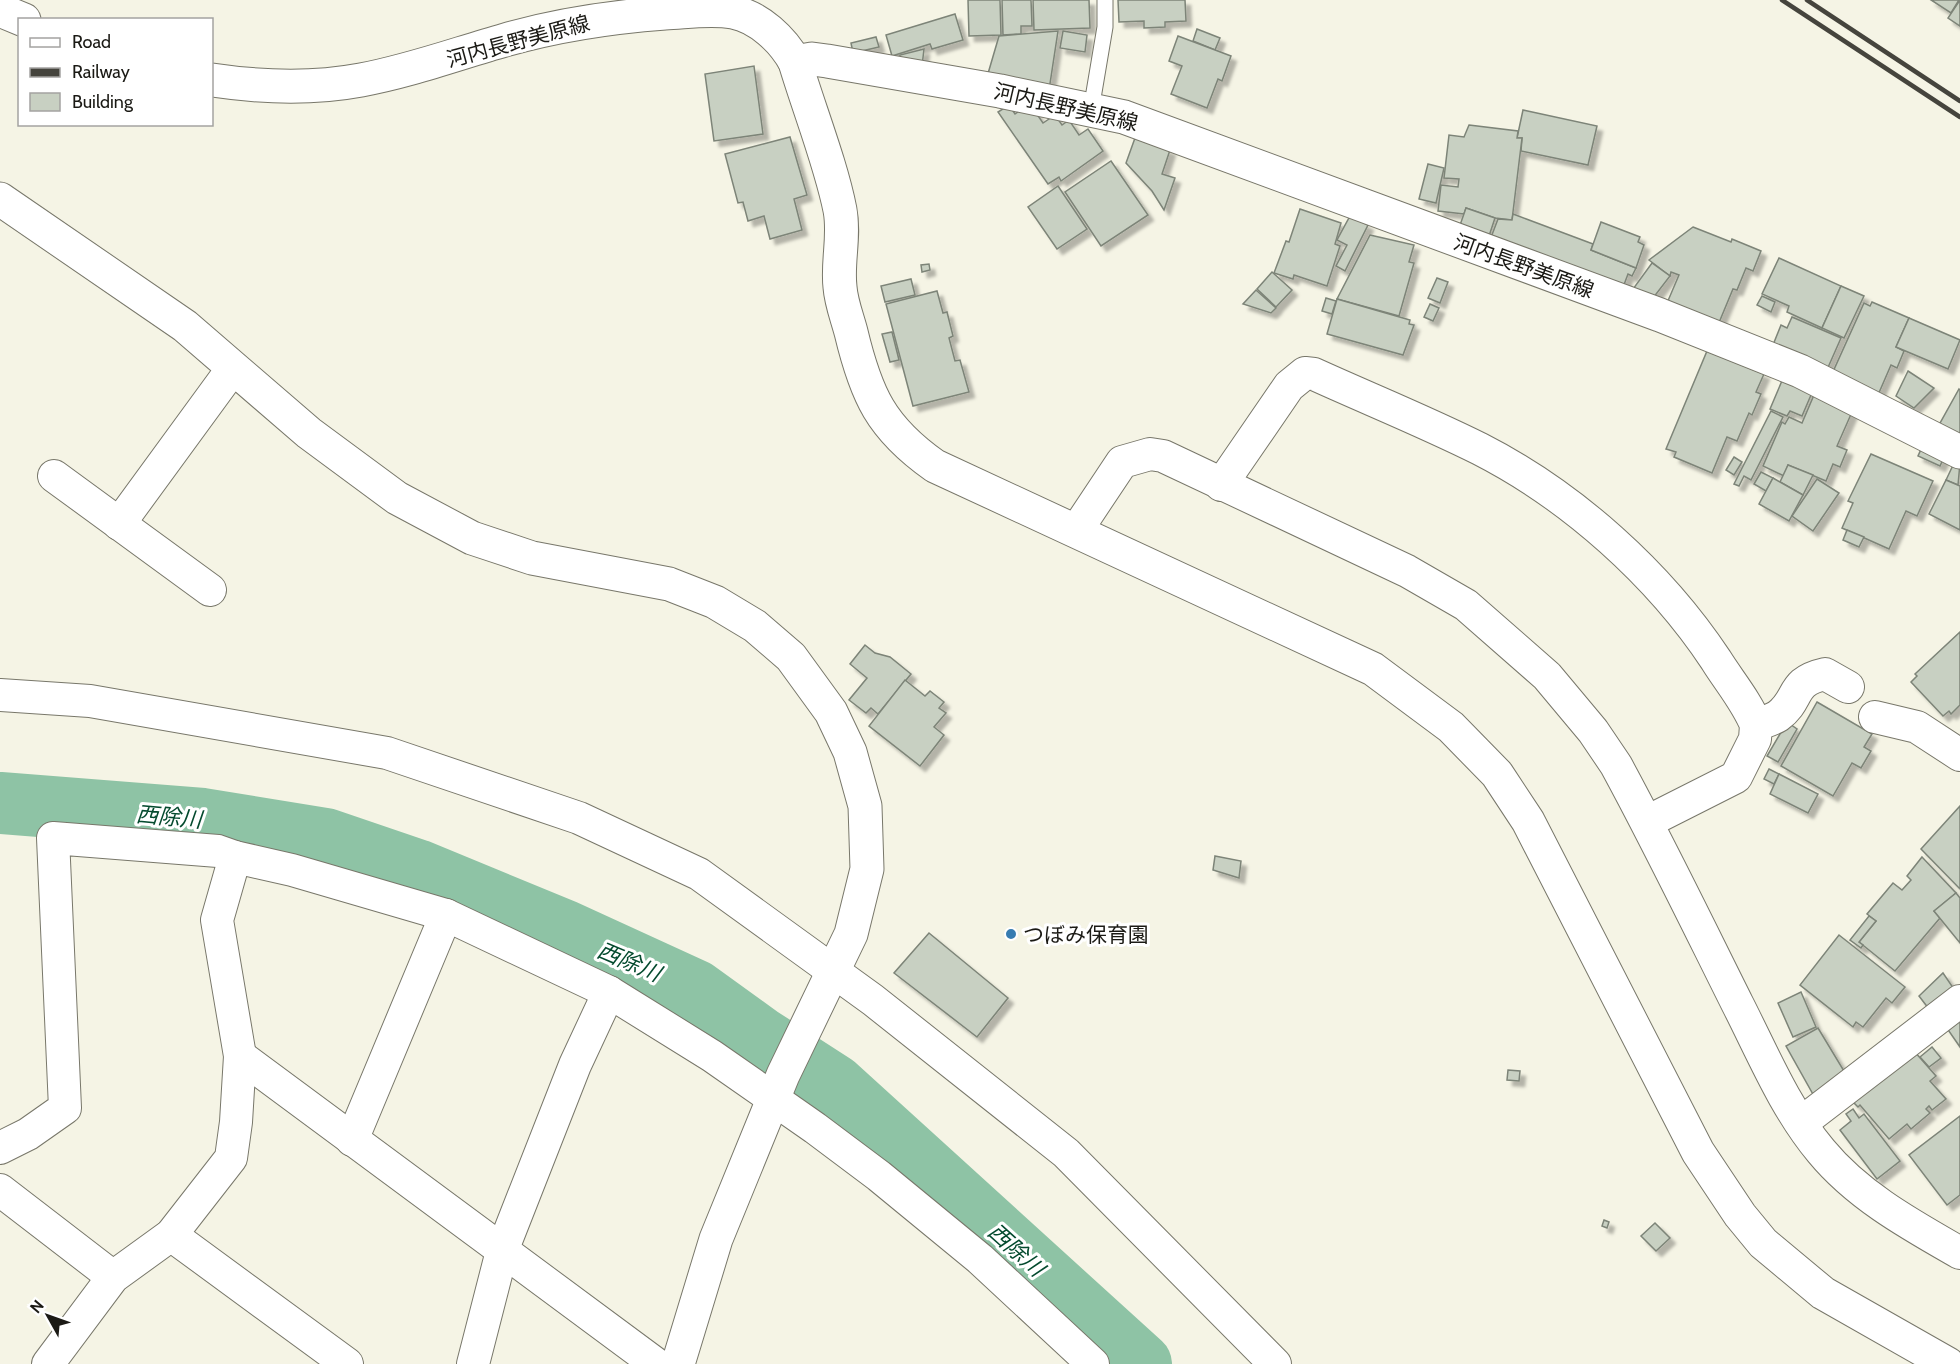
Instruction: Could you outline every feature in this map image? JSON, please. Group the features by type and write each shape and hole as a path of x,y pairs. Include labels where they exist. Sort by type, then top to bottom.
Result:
{"street":[{"name":"河内長野美原線","path":"213,80 277,85 358,81 435,63 504,40 601,19 735,6 777,37 795,62 812,59 827,61 1124,117 1660,315 1800,370 1960,452"},
{"path":"0,10 19,18"},
{"path":"795,62 840,209 843,236 840,288 855,349 878,411 905,441 935,466 1373,669 1451,727 1497,774 1523,813 1698,1152 1740,1215 1763,1243 1823,1293 1948,1364"},
{"path":"0,199 185,327 361,474 397,498 472,538 532,558 669,584 715,602 755,626 791,657 831,712 850,752 865,806 867,869 851,934 777,1090 716,1239 678,1364"},
{"path":"119,524 233,368"},
{"path":"1221,485 1297,378 1305,373 1324,378 1481,450 1516,470 1582,518 1640,567 1686,619 1706,645 1756,725 1755,739 1736,777 1647,822"},
{"path":"1076,531 1122,462 1150,454 1163,456 1437,586 1493,627 1547,676 1593,731 1647,822 1780,1089 1821,1151 1842,1174 1902,1219 1960,1253"},
{"path":"54,476 210,590"},
{"path":"1756,725 1777,717 1802,682 1812,676 1825,674 1848,687"},
{"path":"0,695 90,701 387,753 579,818 699,874 831,978 1066,1153 1275,1364"},
{"path":"1875,717 1917,727 1960,755"},
{"path":"0,1148 28,1134 65,1108 53,838 218,851 446,915 609,992 712,1056 777,1090 962,1244 1093,1364"},
{"path":"51,1363 112,1277 171,1235 231,1158 236,1122 240,1056 217,920 235,857"},
{"path":"352,1140 446,915"},
{"path":"473,1364 502,1251 575,1065 609,992"},
{"path":"1801,1124 1960,1001"},
{"path":"240,1056 656,1364"},
{"path":"0,1190 112,1277"},
{"path":"171,1235 346,1364"}],"lane":[{"path":"1091,110 1105,27 1105,0"}],"building":[{"path":"968,0 1000,0 1001,35 969,36"},
{"path":"1002,0 1031,0 1032,26 1021,26 1021,34 1003,35"},
{"path":"1033,0 1089,0 1090,28 1034,30"},
{"path":"1118,0 1185,0 1186,21 1165,22 1165,27 1144,28 1144,21 1119,22"},
{"path":"1931,0 1959,0 1951,13"},
{"path":"1960,0 1960,26 1948,18"},
{"path":"955,14 963,40 932,49 930,44 892,56 886,35"},
{"path":"1197,29 1220,38 1215,50 1193,41"},
{"path":"1058,31 1049,90 987,77 999,36"},
{"path":"1063,31 1087,35 1085,52 1060,48"},
{"path":"1178,36 1231,56 1222,81 1218,79 1207,108 1171,94 1182,66 1169,61"},
{"path":"876,37 879,47 853,53 851,43"},
{"path":"924,49 922,66 899,62 900,55"},
{"path":"754,66 763,134 714,141 705,74"},
{"path":"1009,105 1015,114 1025,107 1034,110 1043,123 1055,115 1062,125 1069,120 1079,135 1088,129 1103,151 1061,181 1059,177 1048,184 998,112"},
{"path":"1523,110 1597,126 1588,165 1521,151 1522,138 1517,138"},
{"path":"1469,125 1518,131 1517,138 1522,138 1512,220 1495,218 1466,208 1464,214 1438,211 1441,185 1458,187 1459,179 1444,178 1449,135 1464,137"},
{"path":"790,137 807,195 794,199 802,230 770,239 764,216 748,221 743,202 738,203 725,154"},
{"path":"1135,138 1170,150 1162,174 1175,178 1164,210 1152,191 1126,163"},
{"path":"1111,161 1148,215 1101,246 1065,192"},
{"path":"1428,164 1444,168 1436,203 1419,199"},
{"path":"1058,186 1087,229 1057,249 1028,207"},
{"path":"1466,208 1495,218 1488,239 1459,228"},
{"path":"1300,209 1341,223 1335,244 1340,246 1327,286 1294,275 1293,279 1274,273 1286,241 1289,242"},
{"path":"1513,214 1593,244 1591,250 1636,268 1632,276 1628,274 1622,290 1490,240 1498,219 1512,220"},
{"path":"1350,216 1368,225 1345,271 1336,266 1347,245 1337,240"},
{"path":"1601,222 1640,237 1638,242 1644,245 1636,268 1591,250"},
{"path":"1693,227 1761,251 1753,271 1746,268 1737,290 1733,289 1718,325 1667,303 1679,275 1671,272 1670,276 1649,260"},
{"path":"1370,235 1414,245 1409,262 1414,263 1399,316 1337,299"},
{"path":"1779,258 1841,286 1822,328 1787,312 1789,306 1762,294"},
{"path":"1652,263 1670,276 1650,302 1633,289"},
{"path":"929,264 930,270 922,272 921,265"},
{"path":"1272,272 1292,290 1276,307 1257,289"},
{"path":"1437,278 1448,282 1440,303 1428,298"},
{"path":"911,279 915,295 885,302 881,286"},
{"path":"1841,286 1864,296 1844,338 1822,328"},
{"path":"1256,290 1276,308 1271,313 1243,304"},
{"path":"937,291 943,313 947,312 953,336 949,338 955,361 960,360 969,392 913,406 886,304"},
{"path":"1762,296 1775,302 1771,312 1757,305"},
{"path":"1326,298 1336,301 1332,314 1322,311"},
{"path":"1337,299 1410,320 1409,324 1414,325 1403,355 1327,334"},
{"path":"1872,302 1909,318 1896,347 1904,351 1897,368 1891,365 1878,395 1832,374 1864,303 1870,306"},
{"path":"1430,304 1439,308 1433,321 1424,317"},
{"path":"1792,317 1841,338 1826,372 1773,345 1781,325 1787,328"},
{"path":"1909,318 1960,340 1948,369 1896,347"},
{"path":"892,332 899,360 890,362 882,334"},
{"path":"1707,351 1764,374 1756,392 1761,394 1752,415 1749,413 1737,441 1727,437 1712,473 1674,457 1676,452 1666,449"},
{"path":"1908,371 1934,388 1914,408 1896,396"},
{"path":"1784,376 1814,388 1802,416 1790,411 1787,416 1770,409"},
{"path":"1960,390 1960,434 1939,425"},
{"path":"1814,395 1852,412 1837,446 1847,450 1840,467 1833,464 1826,481 1788,465 1784,476 1763,466 1782,422 1785,424 1789,417 1802,423"},
{"path":"1771,411 1783,417 1751,480 1744,476 1739,486 1734,484"},
{"path":"1923,445 1945,455 1940,466 1918,456"},
{"path":"1871,454 1933,481 1917,516 1906,511 1889,549 1842,528 1853,503 1848,501"},
{"path":"1734,457 1742,462 1734,475 1726,470"},
{"path":"1955,461 1960,463 1958,485 1946,480"},
{"path":"1788,465 1813,475 1803,495 1780,482"},
{"path":"1761,472 1773,478 1766,491 1754,484"},
{"path":"1773,478 1803,495 1789,521 1759,504"},
{"path":"1817,479 1839,493 1813,531 1792,516"},
{"path":"1946,480 1960,486 1960,530 1929,514"},
{"path":"1847,530 1864,537 1859,547 1843,540"},
{"path":"1960,632 1960,705 1951,714 1949,711 1943,716 1911,682 1917,676 1915,674"},
{"path":"865,645 875,653 890,657 911,674 878,714 871,708 866,713 849,700 867,678 850,664"},
{"path":"905,680 925,696 930,691 944,702 939,708 946,713 934,727 944,735 920,766 869,726"},
{"path":"1817,702 1872,734 1864,747 1871,751 1861,768 1852,763 1833,796 1781,766"},
{"path":"1787,722 1797,729 1778,762 1767,756"},
{"path":"1769,769 1779,774 1774,784 1764,779"},
{"path":"1779,774 1818,794 1808,813 1770,794"},
{"path":"1960,806 1960,889 1921,849"},
{"path":"1215,856 1241,861 1239,878 1213,870"},
{"path":"1922,857 1956,893 1934,911 1940,918 1895,971 1859,942 1876,921 1867,914 1893,883 1902,890 1911,880 1907,876"},
{"path":"1956,893 1960,898 1960,943 1934,911"},
{"path":"1869,916 1876,921 1859,942 1863,945 1861,948 1850,940"},
{"path":"929,933 1008,998 977,1037 894,973"},
{"path":"1839,935 1905,987 1892,1003 1886,998 1863,1027 1856,1022 1853,1027 1800,985"},
{"path":"1943,973 1958,995 1932,1013 1919,996"},
{"path":"1801,992 1816,1027 1793,1037 1778,1003"},
{"path":"1960,1012 1960,1047 1944,1024"},
{"path":"1818,1028 1847,1076 1814,1096 1786,1046"},
{"path":"1932,1047 1941,1058 1929,1067 1920,1057"},
{"path":"1914,1051 1936,1076 1930,1081 1946,1099 1932,1110 1929,1106 1926,1109 1930,1113 1911,1129 1907,1124 1889,1139 1860,1105 1858,1107 1851,1100"},
{"path":"1508,1070 1520,1071 1519,1081 1507,1080"},
{"path":"1853,1109 1859,1118 1864,1114 1900,1161 1877,1179 1840,1130 1851,1121 1846,1114"},
{"path":"1960,1116 1960,1195 1947,1205 1909,1155"},
{"path":"1604,1220 1609,1222 1607,1228 1602,1226"},
{"path":"1655,1223 1670,1238 1656,1251 1641,1236"}],"waterway":[{"name":"西除川","path":"0,803 203,819 326,839 417,870 565,931 696,991 761,1038 834,1085 1141,1364"}],"railway":[{"path":"1782,0 1960,117"},
{"path":"1807,0 1960,101"}],"place":[{"name":"つぼみ保育園","path":"1011,934"}]}
